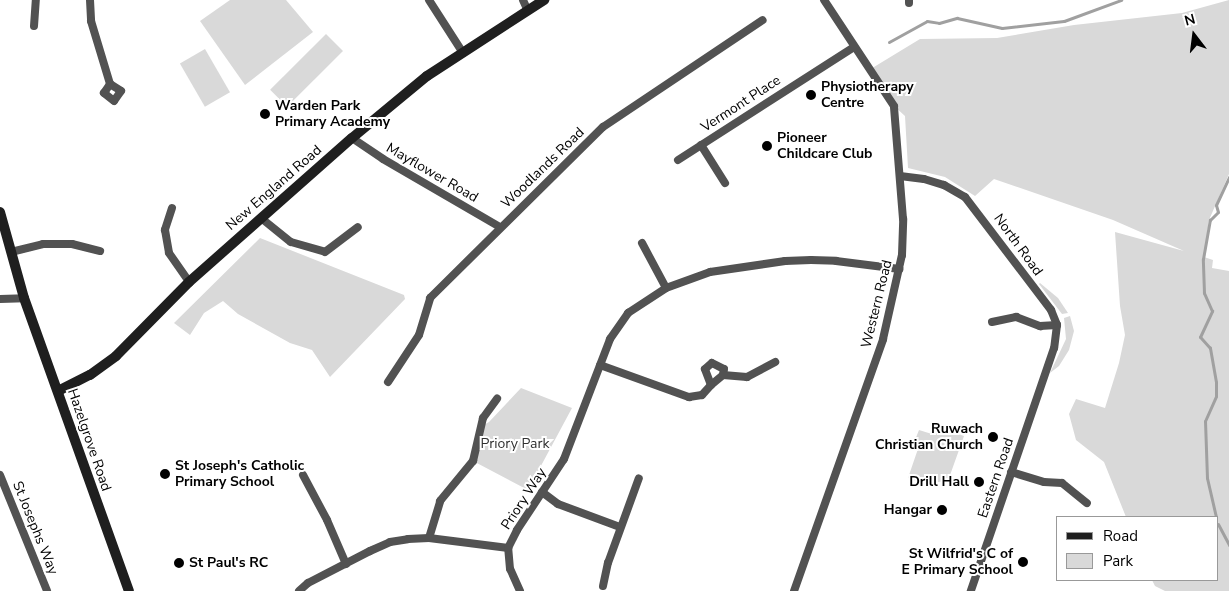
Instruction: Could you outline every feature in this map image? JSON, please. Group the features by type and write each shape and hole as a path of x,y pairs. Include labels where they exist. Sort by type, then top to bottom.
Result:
{"street":[{"path":"34,26 36,0"},
{"path":"90,0 91,21 110,84"},
{"path":"429,0 463,53"},
{"path":"523,0 528,11"},
{"name":"New England Road","path":"58,391 90,375 116,356 189,282 352,138 427,76 544,0"},
{"name":"Western Road","path":"794,591 883,339 900,270 903,219 894,106 824,0"},
{"name":"Woodlands Road","path":"388,382 419,335 430,298 603,127 762,20"},
{"name":"Vermont Place","path":"678,160 854,47"},
{"name":"Mayflower Road","path":"352,138 383,159 500,227"},
{"name":"Vermont Place","path":"702,145 725,183"},
{"name":"North Road","path":"900,176 924,179 944,185 965,197 1051,310 1057,325"},
{"path":"172,208 165,230 169,253 189,282"},
{"name":"Hazelgrove Road","path":"0,212 24,298 129,591"},
{"path":"261,218 291,242 325,252 358,227"},
{"path":"642,243 666,288"},
{"path":"11,252 43,244 72,244 100,251"},
{"name":"Priory Way","path":"520,591 510,570 508,548 517,530 564,458 610,339 628,313 666,288 710,272 785,261 836,261 900,270"},
{"path":"0,299 24,298"},
{"path":"992,322 1016,317 1040,326 1057,325"},
{"name":"Eastern Road","path":"970,591 1054,348 1057,325"},
{"path":"723,375 747,377 775,362"},
{"path":"600,366 689,397 702,395 723,375 724,369 716,363 708,364 705,369 706,376 711,385"},
{"path":"429,538 440,500 473,461 483,418 497,399"},
{"path":"1011,472 1044,482 1062,483 1088,503"},
{"name":"St Josephs Way","path":"0,475 47,591"},
{"path":"303,475 327,520 346,564"},
{"path":"603,586 608,563 620,527 639,478"},
{"path":"542,492 558,504 620,527"},
{"path":"299,591 308,583 390,542 408,538 429,538 508,548"}],"green space":[{"path":"230,0 286,0 313,32 245,85 200,21"},
{"path":"1229,0 1229,174 1209,220 1204,257 1213,260 1212,268 1229,271 1229,591 1165,591 1155,586 1152,581 1219,581 1219,516 1126,516 1104,462 1076,440 1069,414 1076,399 1105,408 1119,363 1125,335 1120,306 1115,232 1184,251 1113,220 994,179 975,196 945,177 908,168 905,116 894,106 869,70 920,39 997,38 1074,25 1182,13"},
{"path":"326,34 343,51 287,107 270,90"},
{"path":"205,49 230,92 205,107 180,64"},
{"path":"260,238 404,295 405,299 330,377 312,350 290,343 238,314 223,301 204,313 190,335 174,323"},
{"path":"1040,283 1058,298 1068,313 1062,314"},
{"path":"1070,316 1074,331 1069,350 1059,366 1050,373 1066,339 1064,318"},
{"name":"Priory Park","path":"521,388 572,408 528,490 473,461 480,427 489,422"},
{"path":"939,427 964,436 949,478 931,486 908,478 920,443 915,440 919,430 935,435"}],"waterway":[{"path":"889,42 927,21 939,23 957,18 1002,28 1064,21 1121,0"},
{"path":"1216,516 1207,478 1205,421 1216,396 1216,382 1210,348 1200,337 1212,311 1204,293 1203,259 1210,220 1218,212 1216,205 1229,177"},
{"path":"1219,526 1229,545"}],"place":[{"name":"Physiotherapy Centre","path":"811,95"},
{"name":"Warden Park Primary Academy","path":"265,114"},
{"name":"Pioneer Childcare Club","path":"767,146"},
{"name":"Ruwach Christian Church","path":"993,437"},
{"name":"St Joseph's Catholic Primary School","path":"165,474"},
{"name":"Drill Hall","path":"979,482"},
{"name":"Hangar","path":"942,510"},
{"name":"St Wilfrid's C of E Primary School","path":"1023,562"},
{"name":"St Paul's RC","path":"179,563"}]}
